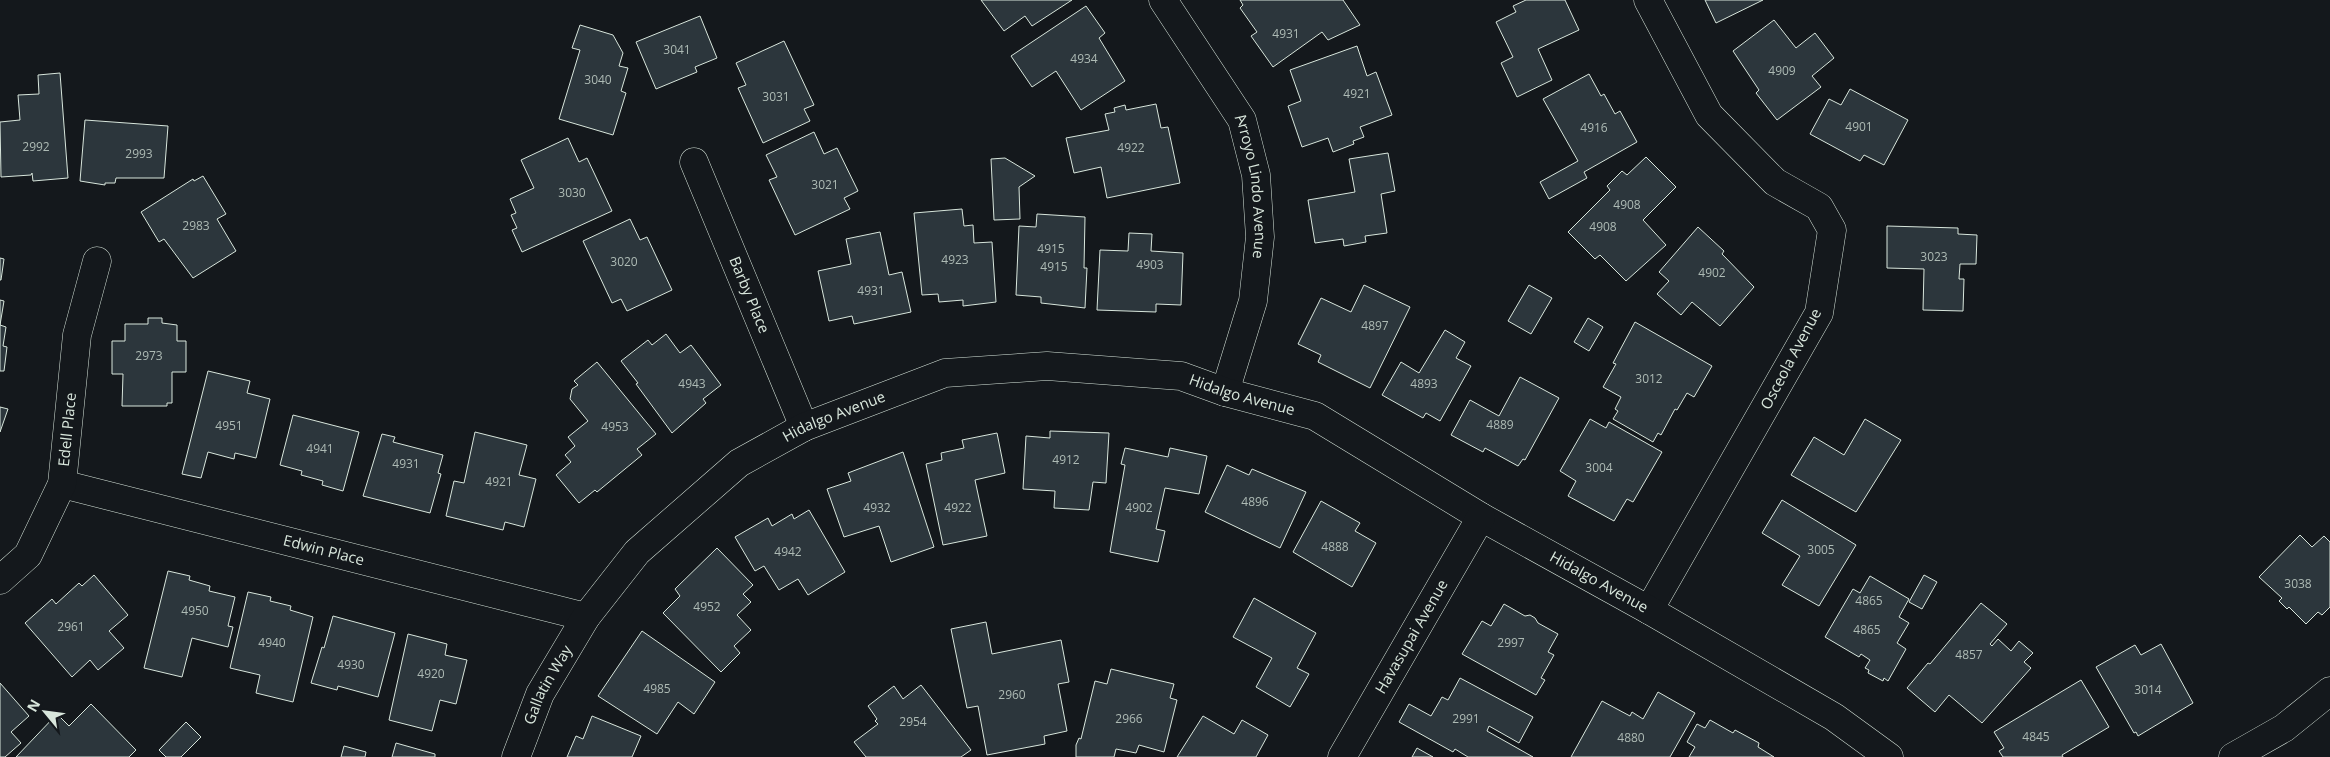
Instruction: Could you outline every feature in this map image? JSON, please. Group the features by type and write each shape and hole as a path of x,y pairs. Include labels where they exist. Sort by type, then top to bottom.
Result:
{"street":[{"name":"Arroyo Lindo Avenue","path":"1163,0 1242,120 1256,175 1260,237 1253,301 1225,392"},
{"name":"Osceola Avenue","path":"1648,0 1709,115 1775,182 1820,207 1832,230 1819,312 1649,610"},
{"name":"Barby Place","path":"694,162 804,427"},
{"name":"Edell Place","path":"0,580 28,554 62,484 77,335 97,261"},
{"name":"Hidalgo Avenue","path":"586,617 637,552 739,464 804,427 945,373 1057,367 1181,376 1225,392 1315,416 1481,517 1649,610 1834,717 1890,757"},
{"name":"Edwin Place","path":"62,484 586,617"},
{"name":"Havasupai Avenue","path":"1342,757 1481,517"},
{"name":"Gallatin Way","path":"516,757 540,694 586,617"},
{"path":"2233,757 2284,728 2330,691"}],"building":[{"path":"981,0 1072,0 1032,26 1025,16 1004,31"},
{"path":"1240,0 1343,0 1360,25 1328,40 1322,32 1273,67 1251,36 1257,32 1240,8 1243,5"},
{"path":"1526,0 1565,0 1579,30 1538,49 1552,80 1517,97 1501,63 1513,57 1496,22 1516,12 1513,6"},
{"path":"1705,0 1763,0 1716,23"},
{"path":"1086,6 1105,33 1099,38 1125,81 1081,110 1056,71 1032,87 1011,56"},
{"path":"700,16 717,58 695,67 697,72 656,89 636,42"},
{"path":"1774,20 1796,48 1815,33 1834,58 1812,76 1821,87 1777,120 1756,93 1759,90 1733,51"},
{"path":"580,25 613,35 623,53 619,66 628,68 621,91 626,93 613,135 559,119 580,50 572,48"},
{"path":"784,41 814,105 804,109 810,121 763,143 738,88 746,85 736,63"},
{"path":"1357,46 1367,76 1376,72 1392,115 1360,127 1364,137 1353,141 1354,144 1333,152 1328,138 1302,147 1288,106 1301,101 1290,70"},
{"path":"60,73 68,178 33,181 32,173 31,175 1,177 0,122 20,120 18,95 39,94 38,75"},
{"path":"1589,74 1601,96 1604,94 1615,114 1620,111 1637,142 1584,172 1587,178 1549,199 1540,182 1578,161 1543,99"},
{"path":"1850,89 1908,120 1884,165 1864,155 1860,161 1810,134 1829,99 1841,105"},
{"path":"1156,104 1161,128 1168,127 1180,183 1107,198 1101,167 1074,173 1066,138 1109,130 1105,114 1115,112 1114,108 1125,105 1126,110"},
{"path":"85,120 168,126 164,178 116,178 115,183 105,183 105,185 80,181"},
{"path":"814,132 824,154 837,148 858,191 844,198 850,209 795,235 769,180 777,177 766,155"},
{"path":"568,138 579,162 587,158 612,211 522,252 512,230 517,228 511,215 516,213 510,199 534,188 521,160"},
{"path":"1388,153 1395,191 1381,194 1387,233 1365,236 1366,242 1344,246 1343,239 1315,243 1308,200 1355,192 1349,159"},
{"path":"1646,157 1676,187 1643,220 1666,245 1626,281 1600,255 1595,259 1568,232 1610,190 1607,186 1622,171 1627,175"},
{"path":"1005,158 1035,176 1019,187 1020,219 994,220 991,159"},
{"path":"203,176 226,214 217,219 236,251 193,278 164,239 159,242 141,212 193,179 194,181"},
{"path":"962,209 964,226 973,225 974,243 992,242 996,302 963,306 963,300 939,302 938,294 922,295 914,213"},
{"path":"1037,214 1085,217 1084,268 1087,268 1085,308 1041,303 1041,297 1016,295 1019,226 1036,227"},
{"path":"630,219 640,240 647,237 672,290 627,311 621,299 612,303 583,241"},
{"path":"1887,226 1958,228 1958,234 1977,235 1976,264 1960,264 1959,279 1964,279 1963,311 1923,310 1924,269 1887,268"},
{"path":"1698,227 1724,251 1722,254 1754,287 1720,326 1692,302 1681,315 1657,294 1669,281 1659,272"},
{"path":"880,232 889,275 902,272 911,312 854,324 852,316 829,321 818,271 851,264 846,239"},
{"path":"1129,233 1152,234 1151,251 1183,253 1181,305 1156,304 1156,312 1097,310 1100,250 1128,251"},
{"path":"0,258 4,259 1,280 0,280"},
{"path":"1364,285 1410,307 1370,388 1318,362 1321,355 1298,344 1321,298 1351,312"},
{"path":"1529,285 1552,298 1531,334 1508,321"},
{"path":"0,300 4,301 0,325"},
{"path":"148,318 162,318 162,323 177,325 177,341 186,341 186,372 172,372 172,403 167,403 167,406 122,406 123,374 112,374 112,341 125,341 125,324 148,324"},
{"path":"1588,318 1603,327 1589,351 1574,342"},
{"path":"1635,322 1712,366 1694,397 1687,393 1677,410 1675,409 1661,435 1658,433 1653,442 1613,419 1618,411 1615,409 1621,397 1603,387 1616,364 1613,363"},
{"path":"0,325 6,327 3,346 7,347 4,371 0,371"},
{"path":"1445,330 1465,342 1456,358 1471,366 1440,421 1426,413 1423,418 1382,395 1401,362 1419,373"},
{"path":"666,334 680,353 691,345 721,385 703,399 706,403 672,433 621,361 648,340 652,345"},
{"path":"597,362 656,434 637,449 642,455 597,492 595,490 579,503 556,475 571,462 565,455 575,446 568,437 588,421 570,399 572,389 578,385 574,381"},
{"path":"208,371 250,381 247,393 270,399 256,458 235,453 234,459 208,452 201,478 182,474"},
{"path":"1520,377 1559,398 1525,460 1523,459 1518,466 1485,448 1483,452 1451,435 1470,400 1499,416"},
{"path":"0,407 8,409 0,432"},
{"path":"293,415 359,432 343,491 322,485 323,481 301,475 302,471 280,465"},
{"path":"1590,419 1606,428 1609,422 1662,452 1633,502 1627,499 1614,521 1568,496 1576,481 1560,471"},
{"path":"1865,419 1901,440 1856,512 1791,475 1814,437 1844,455"},
{"path":"1050,431 1109,433 1106,483 1093,482 1089,510 1054,508 1055,491 1023,489 1026,436 1050,438"},
{"path":"475,432 527,445 519,475 536,479 524,527 505,522 503,530 446,516 454,481 464,483"},
{"path":"997,433 1005,473 975,480 987,536 943,545 926,464 942,460 941,453 964,448 962,440"},
{"path":"382,434 395,437 393,442 443,455 438,473 441,474 430,513 363,496"},
{"path":"1125,448 1168,457 1170,448 1207,456 1199,494 1165,488 1156,529 1165,531 1158,562 1110,552 1125,465 1121,464"},
{"path":"903,452 934,547 891,562 879,526 844,537 827,489 851,481 848,473"},
{"path":"1227,465 1249,475 1252,469 1306,492 1280,548 1205,512"},
{"path":"1782,500 1856,545 1819,606 1782,585 1800,556 1762,533"},
{"path":"1321,501 1360,523 1355,531 1376,543 1352,587 1293,552"},
{"path":"809,510 845,572 808,595 798,579 779,590 764,566 755,571 735,537 768,518 772,526 792,514 794,519"},
{"path":"2300,535 2312,547 2324,536 2330,542 2330,607 2322,615 2318,612 2306,624 2289,607 2287,609 2279,601 2282,598 2259,577"},
{"path":"717,548 753,585 743,594 751,602 737,615 751,630 734,646 740,653 721,672 663,613 680,596 675,589"},
{"path":"168,571 190,576 189,580 210,586 209,591 235,597 228,626 233,627 228,647 192,638 182,677 144,668"},
{"path":"94,575 128,615 109,631 124,648 98,670 90,660 72,677 25,623 52,599 56,604 79,583 82,586"},
{"path":"1924,575 1937,582 1922,609 1909,602"},
{"path":"1870,576 1909,599 1899,617 1909,623 1897,643 1906,649 1888,681 1884,678 1883,681 1868,673 1869,670 1865,668 1870,660 1861,654 1859,657 1825,637 1853,589 1860,593"},
{"path":"248,592 271,597 270,601 291,606 290,610 313,617 293,702 256,693 260,675 230,668"},
{"path":"1254,598 1316,633 1297,668 1309,674 1290,707 1256,687 1272,658 1233,637"},
{"path":"1981,603 2007,624 1990,644 1992,646 1998,639 2011,651 2019,641 2033,653 2024,662 2031,668 1982,723 1949,695 1935,712 1907,688 1928,663 1930,664"},
{"path":"1504,604 1525,616 1530,615 1538,623 1558,634 1548,652 1554,655 1541,678 1545,680 1536,695 1462,654 1482,621 1491,626"},
{"path":"333,616 395,633 378,697 338,686 337,690 311,683"},
{"path":"986,622 992,654 1061,640 1069,682 1058,684 1067,731 1044,736 1045,744 987,755 978,706 967,708 951,629"},
{"path":"642,631 715,682 694,714 678,702 657,734 598,696"},
{"path":"408,634 447,644 445,655 467,660 456,704 440,700 432,731 389,720"},
{"path":"2161,644 2193,703 2138,736 2136,732 2134,733 2096,667 2135,645 2141,655"},
{"path":"1111,669 1174,684 1170,698 1177,700 1164,752 1139,745 1136,753 1116,749 1114,757 1076,757 1076,745 1079,738 1081,739 1095,681 1107,684"},
{"path":"1460,678 1533,717 1519,743 1489,726 1487,731 1533,757 1468,757 1455,749 1453,752 1399,722 1409,704 1431,716 1442,697 1448,700"},
{"path":"2081,680 2109,727 2062,755 2063,757 2003,757 1999,751 2004,748 1994,732"},
{"path":"0,683 29,716 11,732 21,743 5,757 0,757"},
{"path":"921,685 971,750 961,757 866,757 854,742 878,724 875,721 877,719 868,706 894,686 903,699"},
{"path":"1658,692 1695,713 1670,757 1571,757 1602,701 1630,716 1632,712 1643,719"},
{"path":"91,704 136,750 129,757 16,757 57,714 69,726"},
{"path":"592,716 641,736 632,757 567,757 576,736 583,739"},
{"path":"1203,716 1234,734 1242,720 1268,735 1256,757 1177,757"},
{"path":"1710,720 1733,733 1735,730 1759,743 1758,747 1774,757 1689,757 1695,747 1687,742 1697,724 1705,728"},
{"path":"186,722 201,737 181,757 166,757 159,750"},
{"path":"396,743 435,754 435,757 392,757"},
{"path":"344,746 366,752 365,757 341,757"},
{"path":"1417,748 1433,757 1412,757"}]}
